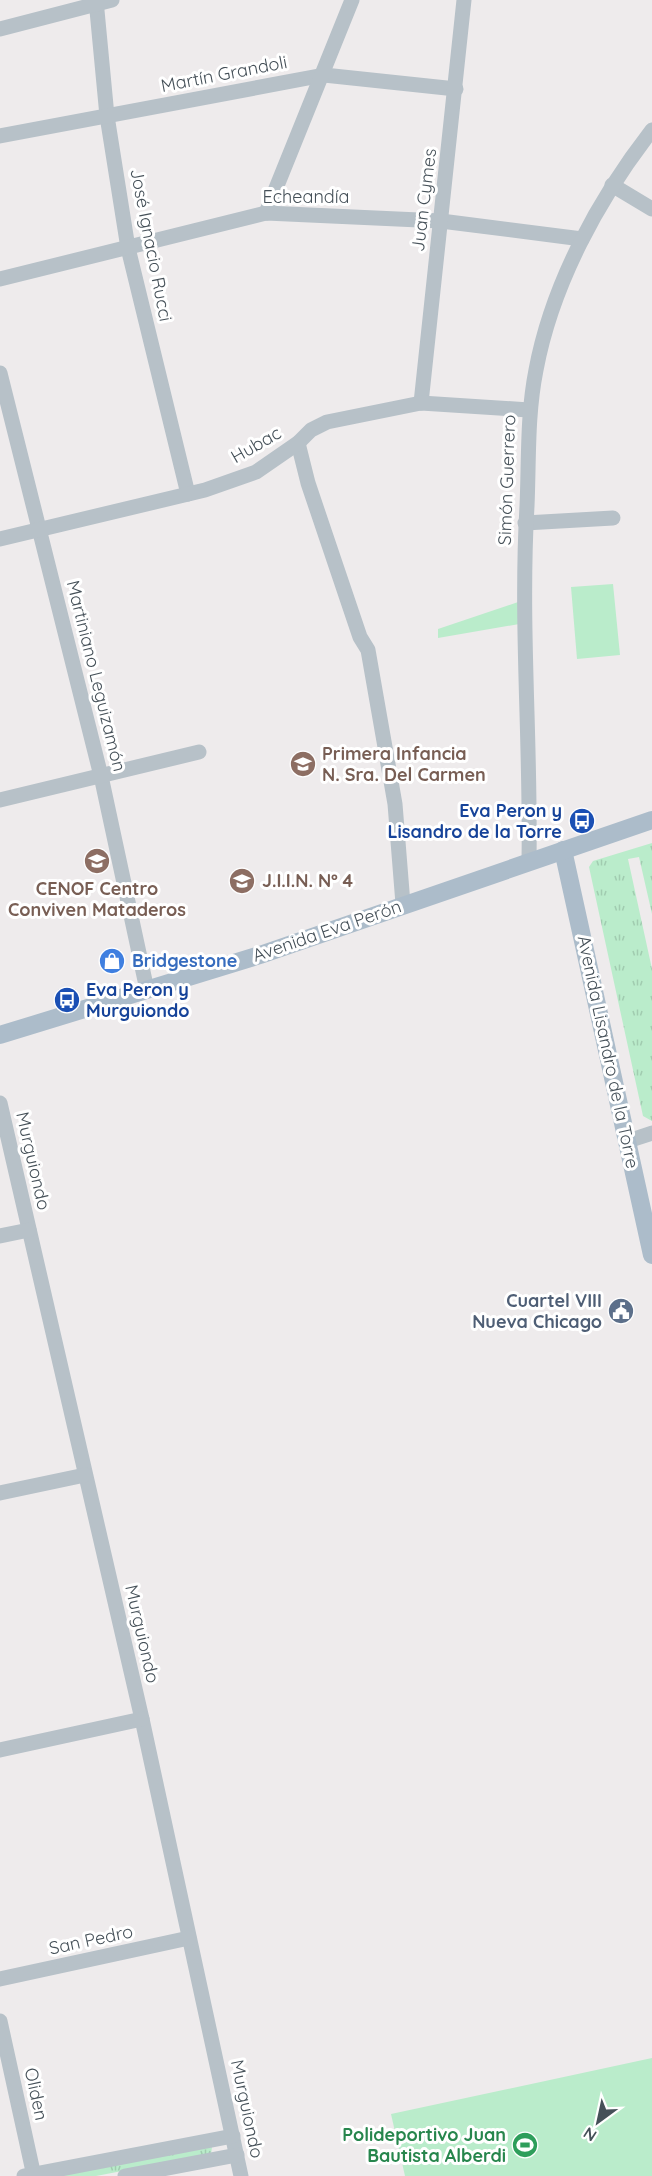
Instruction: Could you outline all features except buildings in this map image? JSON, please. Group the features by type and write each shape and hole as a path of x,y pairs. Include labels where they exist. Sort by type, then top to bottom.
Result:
{"main road":[{"name":"Avenida Eva Perón","path":"0,1035 260,955 529,860 652,820"},
{"name":"Avenida Lisandro de la Torre","path":"563,850 652,1255"}],"street":[{"path":"0,29 96,2 112,0"},
{"path":"342,0 345,16"},
{"path":"266,213 324,75 352,0"},
{"name":"Juan Cymes","path":"421,403 464,0"},
{"name":"José Ignacio Rucci","path":"96,2 107,116 128,248 188,494"},
{"name":"Martín Grandoli","path":"0,136 324,75 456,89"},
{"name":"Simón Guerrero","path":"529,860 530,801 523,656 529,410 546,327 582,238 622,168 652,130"},
{"path":"612,185 652,208"},
{"name":"Echeandía","path":"0,279 266,213 441,221 582,238"},
{"name":"Martiniano Leguizamón","path":"0,373 101,776 147,990"},
{"name":"Hubac","path":"0,539 188,494 256,472 298,443 311,430 327,422 421,403 529,410"},
{"path":"298,443 314,502 360,638 368,650 395,804 403,904"},
{"path":"525,523 613,518"},
{"path":"0,800 199,752"},
{"name":"Murguiondo","path":"0,1103 142,1719 242,2176"},
{"path":"628,1141 652,1133"},
{"path":"0,1236 29,1230"},
{"path":"0,1493 86,1475"},
{"path":"0,1750 142,1719"},
{"name":"San Pedro","path":"0,1979 189,1938"},
{"name":"Oliden","path":"0,2021 31,2175"},
{"path":"31,2175 233,2136"},
{"path":"125,2176 237,2155"}],"green space":[{"path":"613,584 620,655 577,659 571,587"},
{"path":"524,600 525,623 438,638 438,629"},
{"path":"652,843 652,914 639,857 628,859 652,969 652,1121 643,1116 589,867 593,861"},
{"name":"Polideportivo Juan Bautista Alberdi","path":"652,2058 652,2176 405,2176 391,2114"},
{"path":"212,2147 211,2154 96,2176 56,2176"}],"place":[{"name":"Primera Infancia N. Sra. Del Carmen","path":"303,764"},
{"name":"Eva Peron y Lisandro de la Torre","path":"582,821"},
{"name":"CENOF Centro Conviven Mataderos","path":"97,861"},
{"name":"J.I.I.N. Nº 4","path":"242,881"},
{"name":"Bridgestone","path":"112,961"},
{"name":"Eva Peron y Murguiondo","path":"67,1000"},
{"name":"Cuartel VIII Nueva Chicago","path":"621,1311"},
{"name":"Polideportivo Juan Bautista Alberdi","path":"525,2145"}]}
